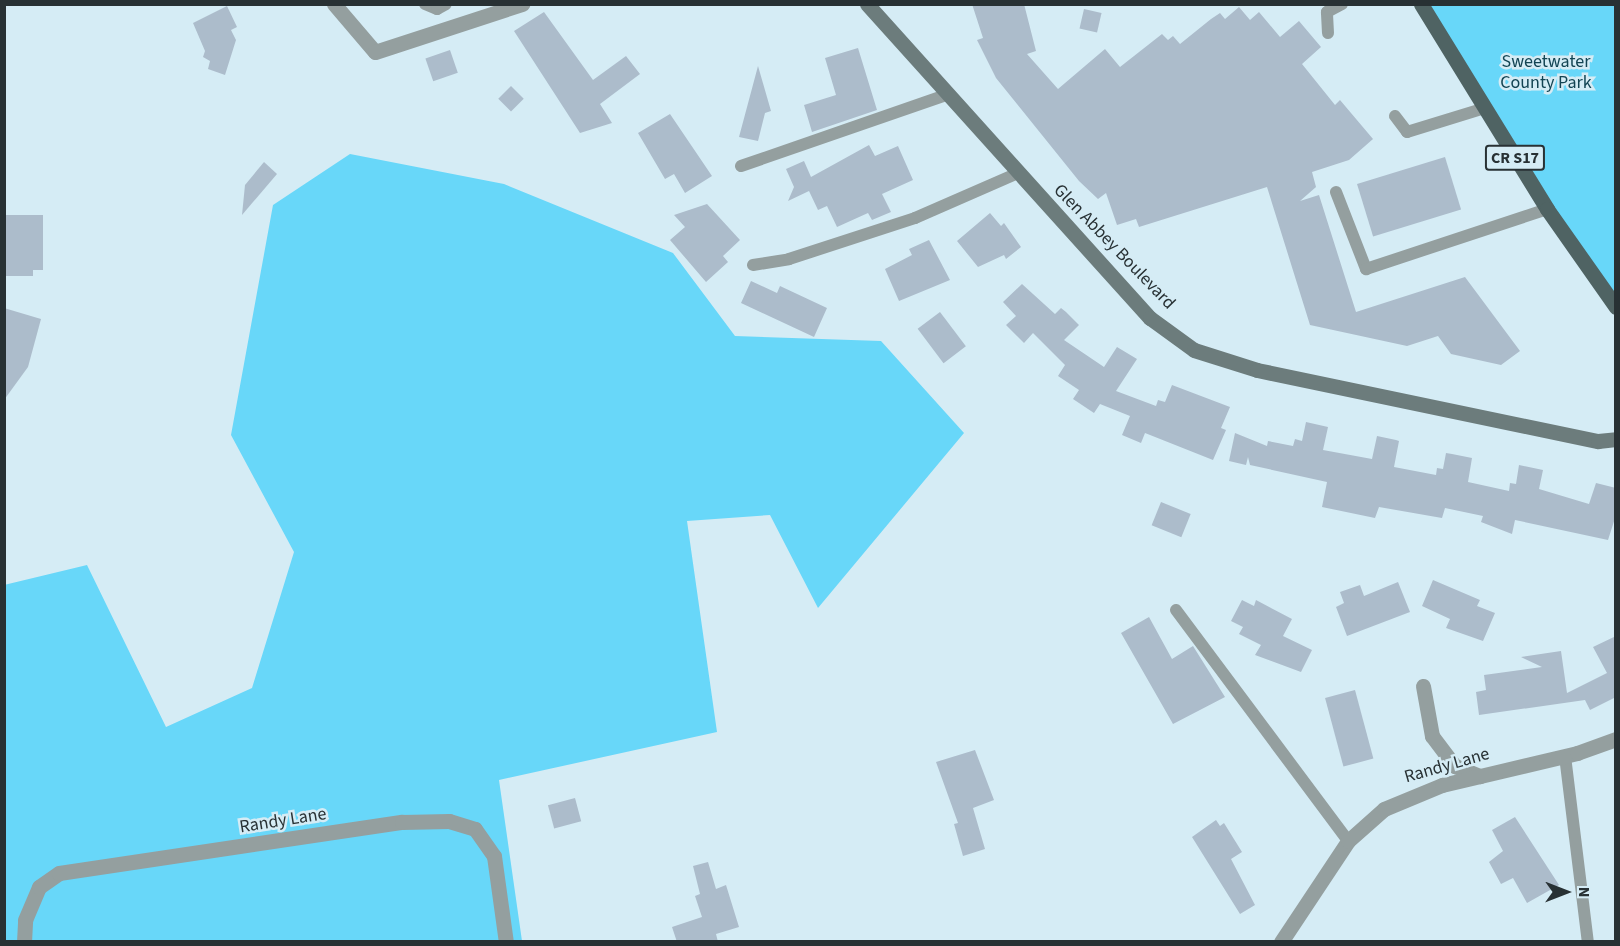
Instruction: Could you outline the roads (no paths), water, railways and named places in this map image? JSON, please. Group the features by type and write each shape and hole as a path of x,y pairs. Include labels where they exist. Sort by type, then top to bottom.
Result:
{"main road":[{"name":"CR S17","path":"1421,4 1547,209 1616,307"}],"street":[{"path":"334,4 375,52 522,4"},
{"name":"Glen Abbey Boulevard","path":"867,4 946,95 1150,318 1194,350 1257,370 1598,441 1616,439"},
{"path":"1423,686 1432,736 1455,766 1480,776"},
{"name":"Randy Lane","path":"1281,942 1348,841 1384,809 1401,800 1480,776 1565,756 1616,739"},
{"name":"Randy Lane","path":"24,942 25,920 39,887 59,873 402,822 449,821 475,829 494,856 506,942"}],"lane":[{"path":"425,4 437,9 446,4"},
{"path":"1328,33 1326,12 1342,4"},
{"path":"741,166 946,95"},
{"path":"1395,116 1407,132 1485,108"},
{"path":"753,265 789,259 915,218 1018,173"},
{"path":"1336,192 1366,269 1547,209"},
{"path":"1176,610 1348,841"},
{"path":"1565,756 1588,942"}],"park label":[{"name":"Sweetwater County Park","path":"1546,73"}]}
